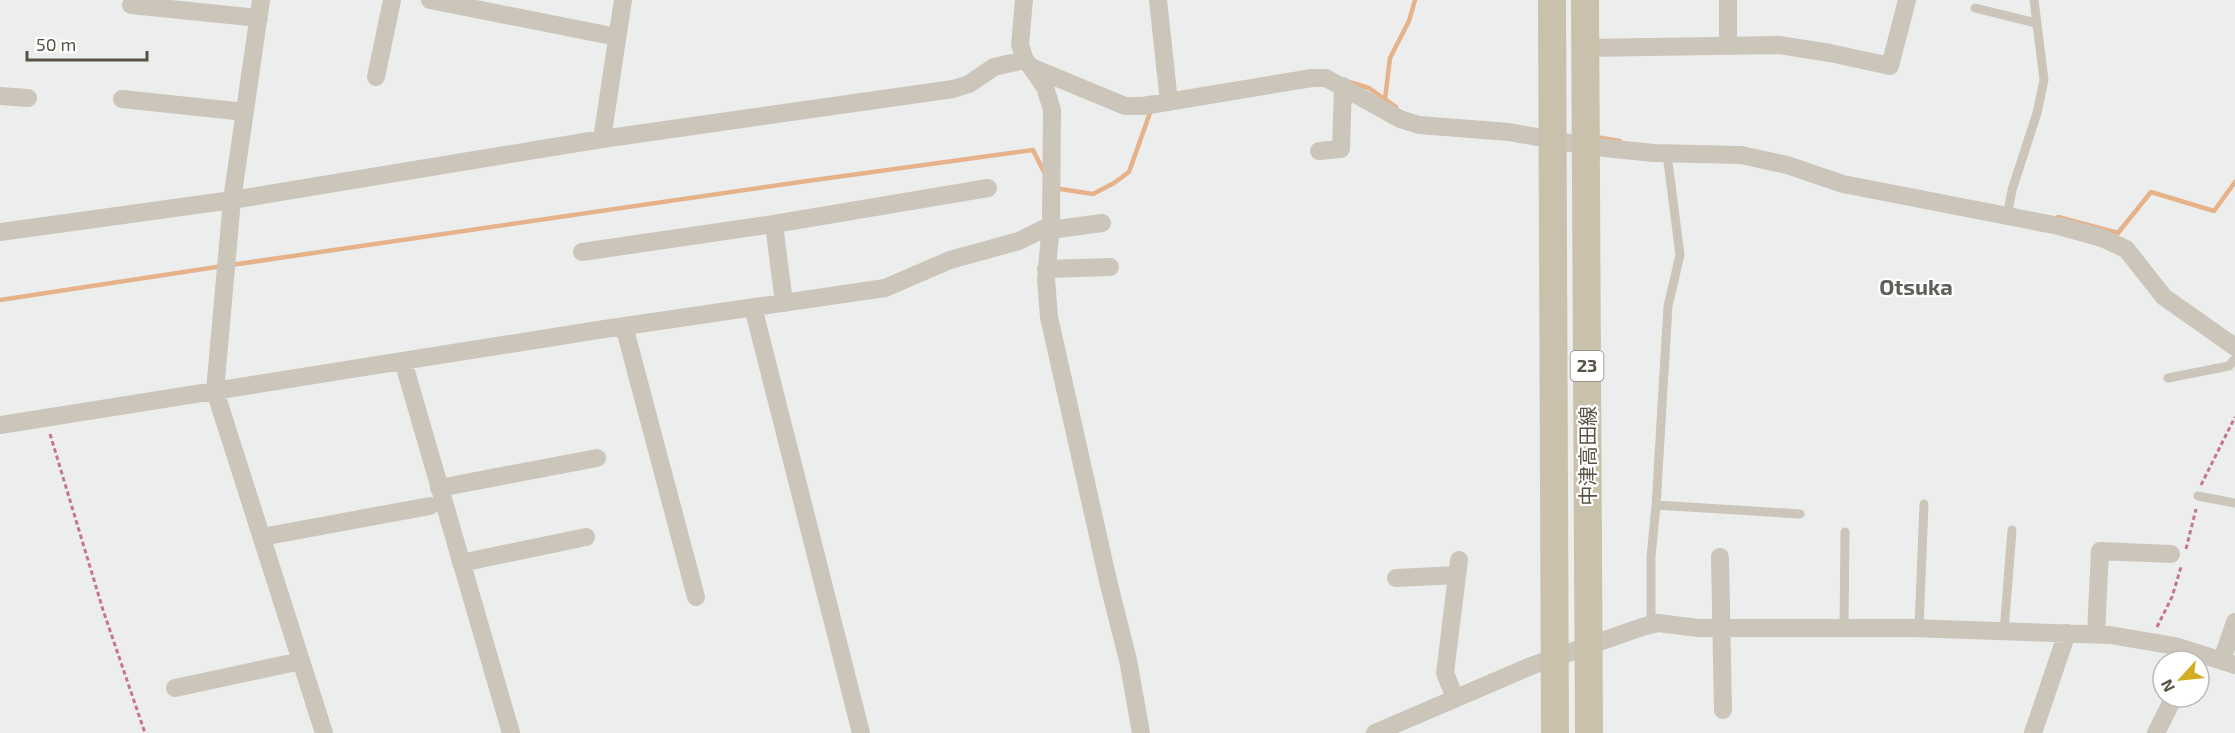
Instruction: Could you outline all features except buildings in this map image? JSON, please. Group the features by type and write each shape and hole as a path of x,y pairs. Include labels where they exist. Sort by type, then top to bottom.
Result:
{"main road":[{"name":"中津高田線","path":"1552,0 1555,733"},
{"name":"中津高田線","path":"1585,0 1589,733"}],"street":[{"path":"376,77 392,0"},
{"path":"430,0 617,37"},
{"path":"602,139 623,0"},
{"path":"1024,0 1020,45 1028,63 1045,87 1052,110 1050,227 1046,290 1053,340 1128,660 1141,733"},
{"path":"1158,0 1169,102"},
{"path":"1728,0 1728,44"},
{"path":"1585,48 1779,45 1890,66 1907,0"},
{"path":"130,4 260,9 232,200 215,391 324,733"},
{"path":"0,232 232,200 602,139 953,88 969,84 994,67 1028,63 1073,85 1125,106 1143,106 1319,78 1331,80 1400,119 1419,125 1509,132 1586,146 1668,154 1742,155 1766,159 1843,184 1907,195 2076,231 2119,245 2134,258 2164,297 2235,347"},
{"path":"1052,110 1057,100 1073,85"},
{"path":"1319,151 1341,149 1343,86"},
{"path":"0,96 28,98"},
{"path":"122,99 245,111"},
{"path":"582,252 774,224 988,188"},
{"path":"0,425 624,326 885,288 950,260 1019,241 1050,227 1102,223"},
{"path":"774,224 784,303"},
{"path":"1046,269 1110,267"},
{"path":"753,307 861,733"},
{"path":"624,326 696,597"},
{"path":"403,362 511,733"},
{"path":"440,488 597,458"},
{"path":"262,537 430,506"},
{"path":"461,563 586,537"},
{"path":"2096,634 2100,551 2180,555"},
{"path":"1720,557 1723,710"},
{"path":"1396,578 1458,567 1445,673 1455,698"},
{"path":"2211,659 2228,662 2235,622"},
{"path":"1375,733 1555,657 1658,624 1691,627 1918,628 2096,634 2150,641 2173,649"},
{"path":"2033,733 2067,633"},
{"path":"175,688 301,661"},
{"path":"2156,733 2168,709"}],"lane":[{"path":"2007,217 2014,182 2042,96 2044,67 2034,0"},
{"path":"1975,8 2037,23"},
{"path":"1651,625 1651,557 1668,306 1680,255 1668,154"},
{"path":"2168,378 2229,366 2235,359"},
{"path":"2198,496 2235,503"},
{"path":"1918,628 1924,504"},
{"path":"1656,505 1800,514"},
{"path":"2004,631 2012,530"},
{"path":"1844,628 1845,532"}],"path":[{"path":"45,417 103,610 145,733"},
{"path":"2150,641 2172,597 2180,555 2201,482 2235,417"}],"waterway":[{"path":"1385,99 1390,58 1409,21 1415,0"},
{"path":"1349,82 1369,88 1396,107"},
{"path":"1054,188 1093,194 1129,172 1151,110"},
{"path":"1596,137 1620,141"},
{"path":"231,265 1033,150 1045,174"},
{"path":"2058,217 2118,233 2151,192 2214,211 2235,182"},
{"path":"0,300 223,266"}],"district":[{"name":"Otsuka","path":"1916,287"}]}
